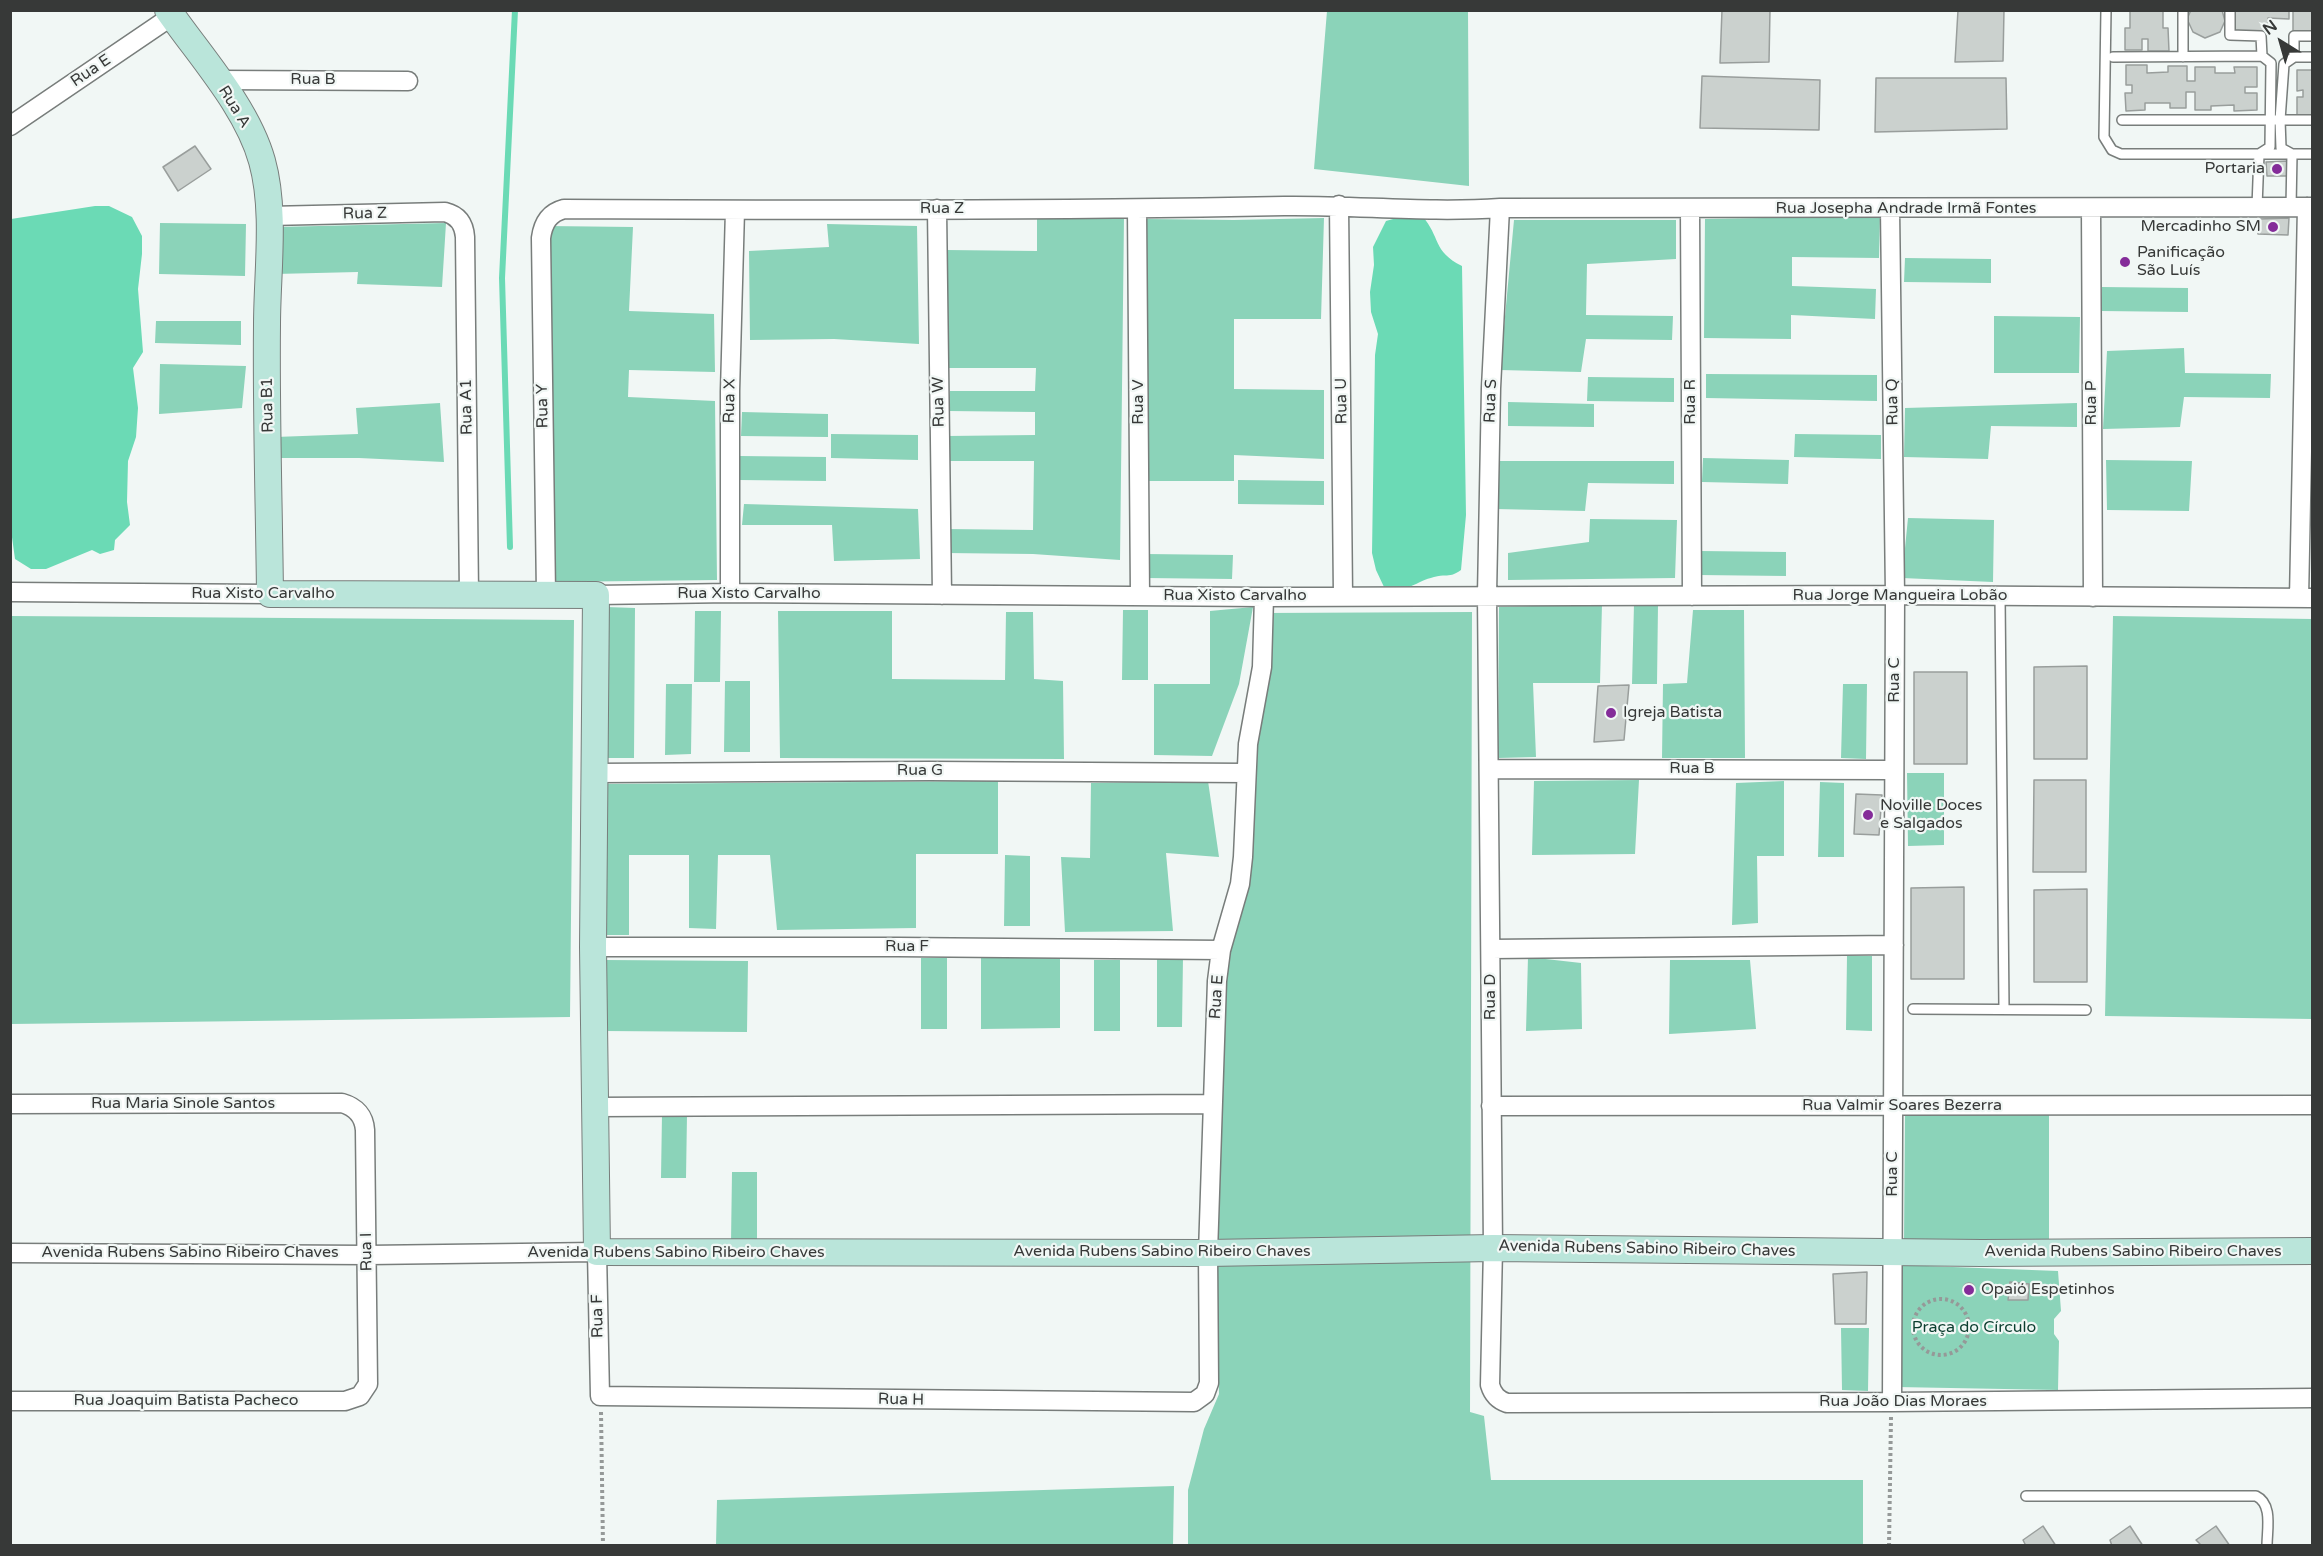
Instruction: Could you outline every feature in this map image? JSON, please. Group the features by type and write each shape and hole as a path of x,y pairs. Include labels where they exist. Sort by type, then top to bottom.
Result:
{"street":[{"name":"Rua A","path":"170,13 218,80 252,136 262,161 269,216"},
{"name":"Rua E","path":"10,126 170,13"},
{"name":"Rua B","path":"218,80 408,81"},
{"name":"Rua Z","path":"547,219 557,211 564,209 1137,209 1348,206 1467,210"},
{"name":"Rua U","path":"1343,596 1348,206"},
{"name":"Rua Josepha Andrade Irmã Fontes","path":"1467,210 1500,208 2304,207"},
{"path":"2304,207 2306,598"},
{"name":"Rua S","path":"1487,595 1491,388 1500,208"},
{"name":"Rua P","path":"2091,208 2093,597"},
{"name":"Rua W","path":"937,209 942,595"},
{"name":"Rua V","path":"1137,209 1140,596"},
{"name":"Rua R","path":"1690,209 1692,596"},
{"name":"Rua Q","path":"1890,209 1895,595"},
{"name":"Rua X","path":"730,593 730,391 735,210"},
{"name":"Rua Z","path":"269,216 444,212 459,220"},
{"name":"Rua B1","path":"269,216 267,326 270,594"},
{"name":"Rua Y","path":"546,594 541,238 547,219"},
{"name":"Rua A1","path":"459,220 463,225 465,237 469,595"},
{"name":"Rua Xisto Carvalho","path":"10,592 469,595 730,593 1264,597 1487,595"},
{"name":"Rua F","path":"596,595 593,947 600,1396"},
{"name":"Rua Jorge Mangueira Lobão","path":"1487,595 2306,598"},
{"name":"Rua D","path":"1487,595 1491,949 1490,1385 1496,1397"},
{"name":"Rua C","path":"1892,1402 1895,595"},
{"name":"Rua E","path":"1200,1398 1209,1383 1208,1253 1217,981 1221,950 1240,884 1244,857 1248,744 1262,667 1264,597"},
{"name":"Rua B","path":"1490,769 1894,770"},
{"name":"Rua G","path":"595,773 941,771 1246,773"},
{"path":"1491,949 1894,945"},
{"name":"Rua F","path":"593,947 1221,950"},
{"name":"Rua Maria Sinole Santos","path":"10,1104 342,1103 354,1108"},
{"path":"596,1107 1212,1104"},
{"name":"Rua Valmir Soares Bezerra","path":"1491,1106 2313,1105"},
{"name":"Rua I","path":"354,1108 360,1113 364,1124 368,1255 368,1384 360,1396"},
{"name":"Avenida Rubens Sabino Ribeiro Chaves","path":"10,1253 368,1255 597,1252 1208,1253 1492,1248 1892,1252 2313,1251"},
{"name":"Rua Joaquim Batista Pacheco","path":"10,1401 345,1401 360,1396"},
{"name":"Rua H","path":"600,1396 1183,1403 1194,1402 1200,1398"},
{"name":"Rua João Dias Moraes","path":"1496,1397 1508,1403 2313,1398"}],"lane":[{"path":"2106,10 2104,137 2112,150 2121,154 2313,154"},
{"path":"2182,57 2183,10"},
{"path":"2230,10 2230,35 2261,36 2262,56"},
{"path":"2294,57 2294,36 2313,36"},
{"path":"2113,57 2262,56 2271,63 2281,148 2292,154 2304,207"},
{"path":"2259,154 2270,147 2284,64 2294,57 2313,57"},
{"path":"2122,120 2313,120"},
{"path":"2257,207 2259,154"},
{"path":"2000,597 2004,1010"},
{"path":"1913,1009 2086,1010"},
{"path":"2026,1496 2247,1494 2263,1499 2267,1507 2267,1545"}],"path":[{"path":"1935,1299 1952,1300 1966,1312 1969,1320 1968,1337 1954,1352 1935,1354 1926,1351 1914,1335 1915,1316 1927,1303 1935,1299"},
{"path":"600,1396 603,1545"},
{"path":"1889,1545 1892,1402"}],"green space":[{"path":"1327,11 1468,11 1469,186 1314,169"},
{"path":"1880,216 1879,258 1792,257 1792,286 1876,289 1875,319 1791,315 1791,339 1704,338 1705,219"},
{"path":"1124,217 1120,560 1033,554 946,553 947,529 1033,530 1034,461 948,461 948,436 1035,435 1035,412 949,411 950,391 1035,391 1036,368 948,368 946,250 1037,251 1037,219"},
{"path":"1324,218 1321,319 1234,319 1234,389 1324,390 1324,459 1234,455 1234,481 1144,481 1147,219"},
{"path":"1514,220 1676,220 1676,259 1587,264 1586,315 1673,316 1672,340 1586,339 1581,372 1500,370"},
{"path":"160,223 246,224 245,276 159,274"},
{"path":"446,223 442,287 357,284 358,272 275,274 277,227"},
{"path":"827,224 917,226 919,344 834,339 750,340 749,251 829,247"},
{"path":"547,226 633,227 629,311 714,314 715,372 629,370 628,397 715,401 717,580 551,582"},
{"path":"1905,258 1991,259 1991,283 1904,282"},
{"path":"2102,287 2188,288 2188,312 2101,311"},
{"path":"1994,316 2080,317 2079,373 1994,373"},
{"path":"156,321 241,321 241,345 155,343"},
{"path":"2184,348 2185,373 2271,374 2270,398 2184,397 2180,427 2103,429 2107,351"},
{"path":"160,364 246,366 242,408 159,414"},
{"path":"1706,374 1877,375 1877,401 1706,398"},
{"path":"1588,377 1674,378 1674,402 1587,401"},
{"path":"1508,402 1594,404 1594,427 1508,426"},
{"path":"440,403 444,462 359,458 273,458 275,437 358,434 356,408"},
{"path":"2077,403 2077,427 1991,426 1988,459 1904,457 1905,408"},
{"path":"742,412 828,414 828,437 741,436"},
{"path":"831,434 918,435 918,460 831,458"},
{"path":"1795,434 1881,435 1881,459 1794,457"},
{"path":"740,456 826,457 826,481 739,480"},
{"path":"1703,458 1789,460 1788,484 1702,482"},
{"path":"2106,460 2192,461 2189,511 2107,510"},
{"path":"1500,461 1674,461 1674,484 1588,483 1585,511 1496,509"},
{"path":"1238,480 1324,481 1324,505 1238,504"},
{"path":"744,504 918,509 920,559 834,561 832,525 742,525"},
{"path":"1908,518 1994,520 1993,582 1902,578"},
{"path":"1590,519 1677,520 1675,578 1508,580 1508,553 1589,542"},
{"path":"1700,551 1786,552 1786,576 1699,575"},
{"path":"1146,554 1233,555 1232,579 1146,578"},
{"path":"1602,604 1600,683 1533,683 1536,757 1498,758 1499,607"},
{"path":"1634,604 1658,605 1657,684 1632,684"},
{"path":"606,607 635,608 634,758 605,758"},
{"path":"1253,607 1239,684 1212,756 1154,755 1154,684 1210,684 1210,611"},
{"path":"1123,610 1148,610 1148,680 1122,680"},
{"path":"1693,610 1744,610 1745,758 1662,758 1663,684 1687,683"},
{"path":"695,611 721,611 720,682 694,682"},
{"path":"778,611 892,611 892,679 1005,680 1006,612 1033,612 1034,679 1063,681 1064,759 780,758"},
{"path":"1472,612 1470,1412 1484,1416 1491,1480 1863,1480 1863,1545 1188,1546 1188,1490 1204,1429 1219,1394 1216,1271 1221,968 1264,613"},
{"path":"11,616 574,620 570,1017 11,1024"},
{"path":"2113,616 2312,619 2312,1019 2105,1016"},
{"path":"725,681 750,681 750,752 724,752"},
{"path":"666,684 692,684 691,754 665,755"},
{"path":"1843,684 1867,684 1866,759 1841,758"},
{"path":"1907,773 1944,773 1944,845 1908,846"},
{"path":"1639,780 1635,854 1532,855 1534,781"},
{"path":"998,781 998,854 916,854 916,928 777,930 770,855 718,855 716,929 689,928 689,855 629,855 629,935 600,935 601,784"},
{"path":"1208,781 1219,857 1166,853 1173,931 1065,932 1061,857 1090,858 1091,783"},
{"path":"1784,781 1784,856 1757,856 1758,923 1732,925 1736,783"},
{"path":"1820,782 1844,783 1844,857 1818,857"},
{"path":"1005,855 1030,856 1030,926 1004,926"},
{"path":"1157,956 1183,957 1182,1027 1157,1027"},
{"path":"1847,956 1872,956 1872,1031 1846,1030"},
{"path":"1528,957 1581,963 1582,1029 1526,1031"},
{"path":"921,958 947,958 947,1029 921,1029"},
{"path":"981,958 1060,958 1060,1028 981,1029"},
{"path":"605,960 748,961 747,1032 603,1031"},
{"path":"1094,960 1120,960 1120,1031 1094,1031"},
{"path":"1670,960 1750,960 1756,1029 1669,1034"},
{"path":"1905,1113 2049,1114 2049,1242 1904,1242"},
{"path":"662,1114 687,1115 686,1178 661,1178"},
{"path":"732,1172 757,1172 757,1242 731,1242"},
{"name":"Praça do Círculo","path":"1900,1265 2058,1271 2061,1311 2054,1319 2054,1334 2059,1341 2058,1390 1897,1387"},
{"path":"1841,1328 1869,1328 1868,1391 1842,1390"},
{"path":"1174,1486 1173,1545 716,1545 717,1500"}],"shaded area":[{"path":"95,206 109,206 132,217 142,236 138,289 143,352 133,368 138,408 136,437 128,461 127,502 130,525 115,540 114,550 100,554 92,550 46,569 31,569 15,559 11,530 11,219"},
{"path":"1407,215 1422,216 1441,249 1462,266 1466,515 1461,570 1450,575 1426,579 1406,588 1394,588 1384,587 1376,570 1372,553 1375,355 1378,334 1371,312 1370,292 1374,265 1373,247 1386,221"}],"building":[{"path":"1722,10 1770,10 1769,62 1720,63"},
{"path":"1958,10 2004,10 2003,61 1955,62"},
{"path":"2130,10 2163,10 2163,28 2168,28 2169,51 2148,51 2148,39 2142,39 2142,50 2125,50 2125,28 2130,28"},
{"path":"2191,10 2222,10 2225,21 2220,32 2205,38 2193,32 2187,19"},
{"path":"2234,10 2289,10 2289,19 2268,18 2268,32 2234,32"},
{"path":"2293,10 2312,10 2312,31 2293,31"},
{"path":"2126,65 2147,65 2147,73 2168,72 2168,66 2187,66 2187,81 2195,81 2195,67 2215,67 2215,73 2235,73 2234,67 2257,67 2257,87 2245,87 2245,93 2257,93 2257,110 2234,111 2234,105 2211,106 2211,110 2195,110 2195,92 2186,92 2186,108 2170,108 2170,103 2145,103 2145,110 2126,111 2125,93 2132,93 2132,85 2126,85"},
{"path":"2297,70 2312,70 2312,115 2297,115 2297,97 2303,97 2303,90 2297,91"},
{"path":"1702,76 1820,80 1819,130 1700,128"},
{"path":"1876,78 2006,78 2007,129 1875,132"},
{"path":"195,146 211,169 178,191 163,167"},
{"name":"Portaria","path":"2288,161 2288,176 2267,176 2266,162"},
{"name":"Mercadinho SM","path":"2289,218 2288,235 2258,234 2258,219"},
{"path":"2087,666 2087,759 2034,759 2034,667"},
{"path":"1914,672 1967,672 1967,764 1914,764"},
{"name":"Igreja Batista","path":"1629,685 1624,740 1594,742 1598,686"},
{"path":"2034,780 2086,780 2086,872 2033,872"},
{"name":"Noville Doces e Salgados","path":"1856,794 1882,795 1879,835 1854,834"},
{"path":"1964,887 1964,979 1911,979 1911,888"},
{"path":"2087,889 2087,982 2034,982 2034,890"},
{"path":"1867,1272 1866,1324 1835,1324 1833,1274"},
{"path":"2010,1282 2029,1284 2028,1300 2008,1300"},
{"name":"Opaió Espetinhos","path":"1971,1283 1975,1289 1971,1295 1967,1295 1963,1287"},
{"path":"2043,1526 2056,1546 2026,1546 2023,1540"},
{"path":"2130,1526 2143,1546 2112,1546 2110,1540"},
{"path":"2216,1526 2230,1546 2198,1546 2200,1544 2196,1540"}],"waterway":[{"path":"510,547 502,278 515,10"}],"place":[{"name":"Portaria","path":"2277,169"},
{"name":"Mercadinho SM","path":"2273,227"},
{"name":"Panificação São Luís","path":"2125,262"},
{"name":"Igreja Batista","path":"1611,713"},
{"name":"Noville Doces e Salgados","path":"1868,815"},
{"name":"Opaió Espetinhos","path":"1969,1290"}]}
